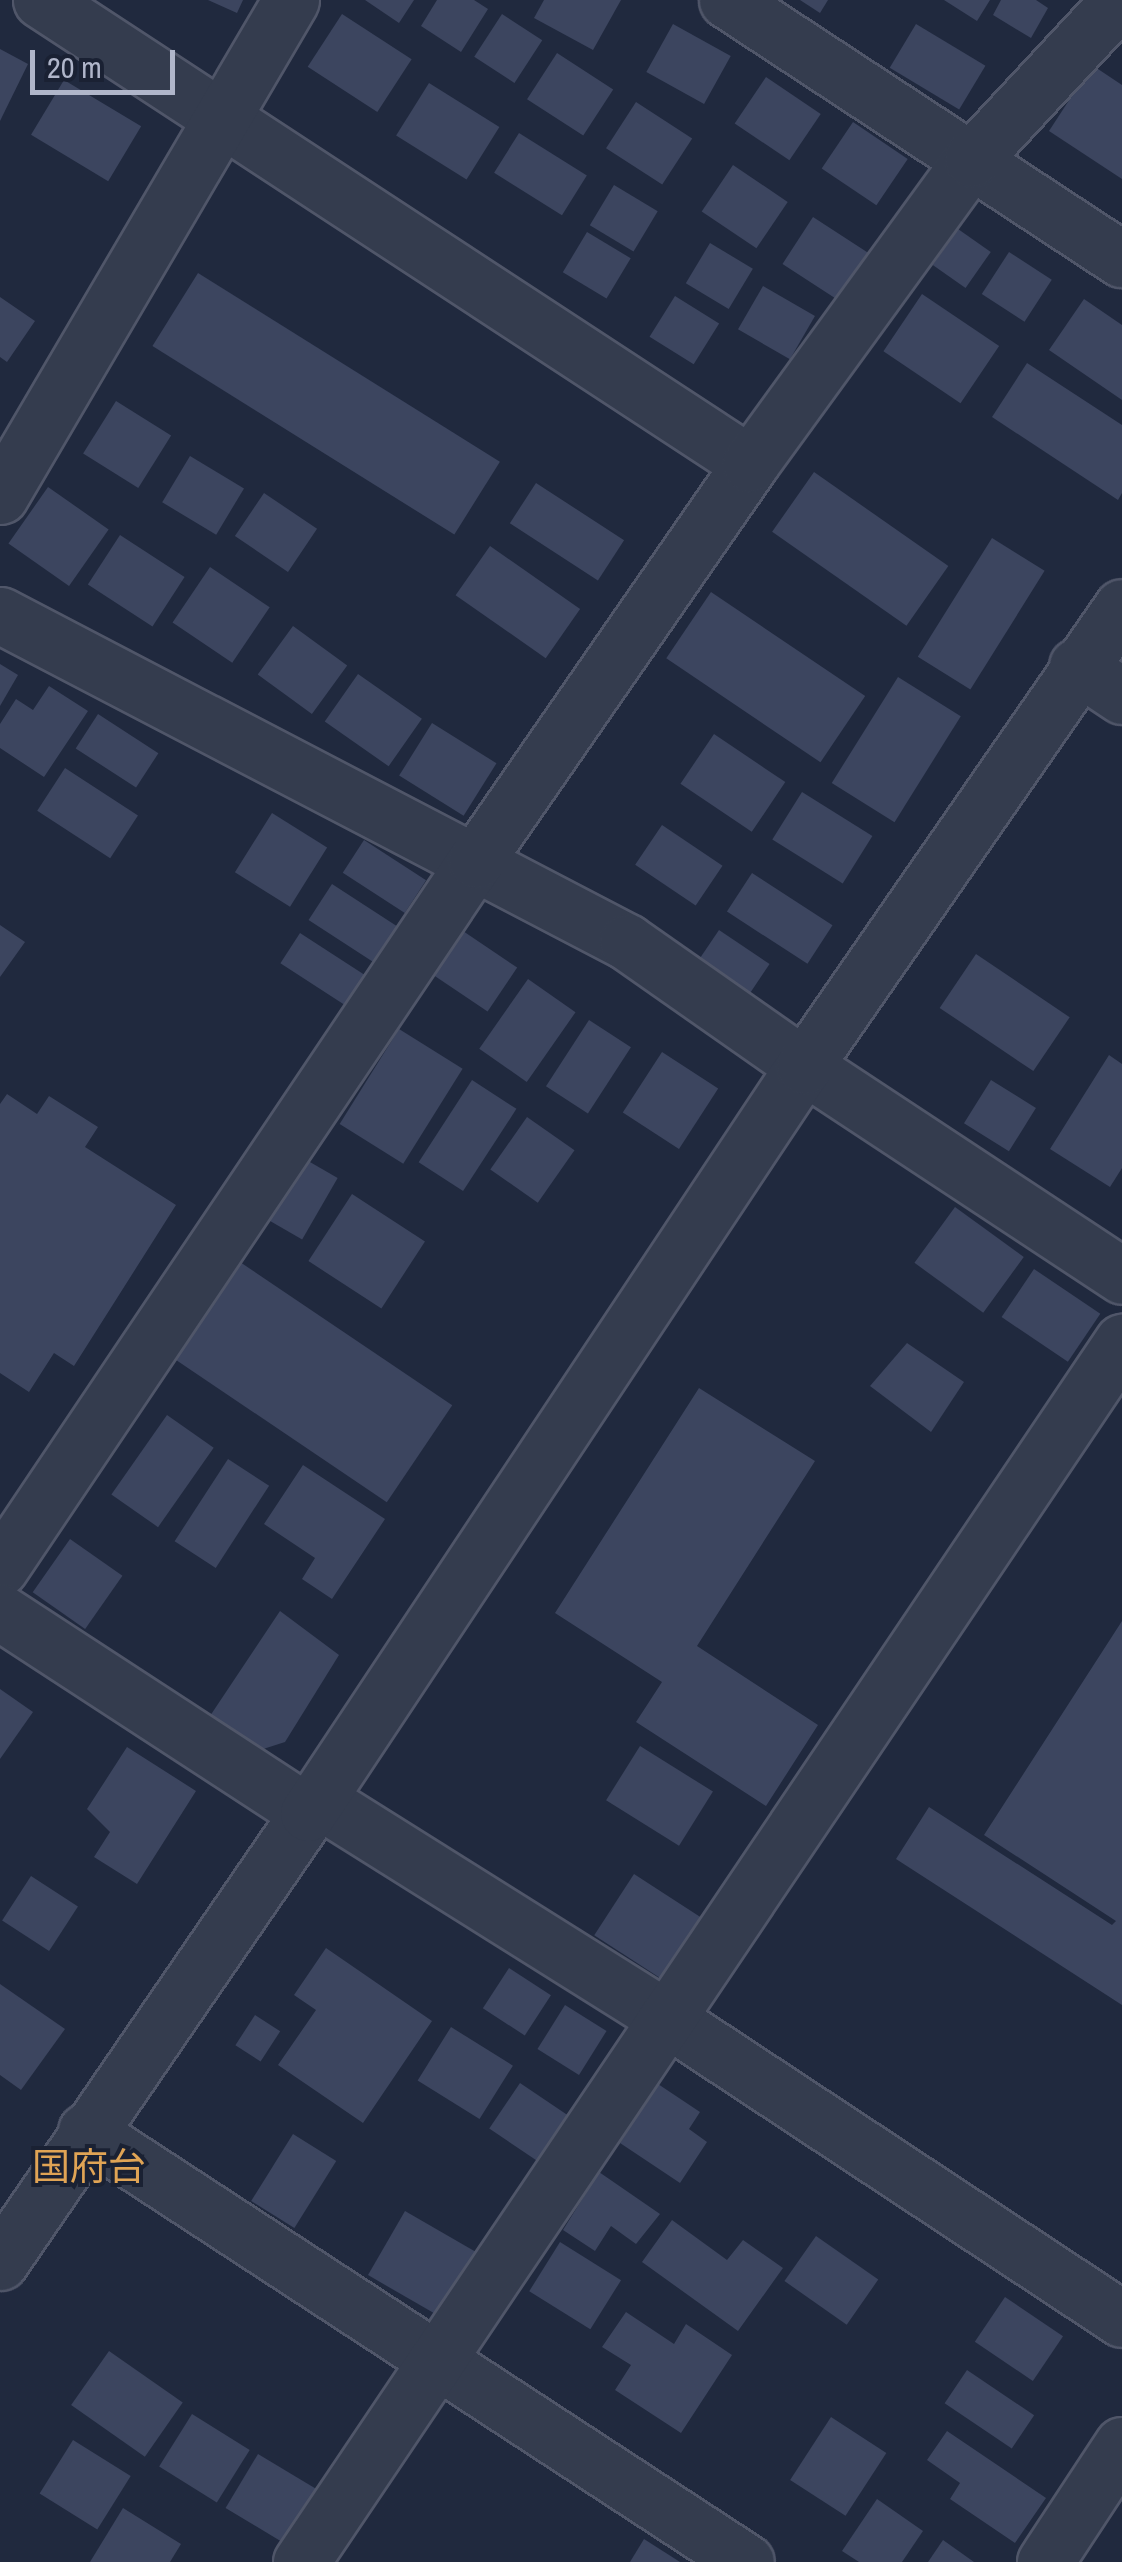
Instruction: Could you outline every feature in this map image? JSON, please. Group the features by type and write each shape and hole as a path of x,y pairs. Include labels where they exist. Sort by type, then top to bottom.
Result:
{"street":[{"path":"42,0 750,464"},
{"path":"0,496 291,0"},
{"path":"0,1568 476,860 750,464 972,159 1120,0"},
{"path":"738,3 1122,259"},
{"path":"0,2262 312,1806 804,1066 1122,606"},
{"path":"0,615 628,942 804,1066 1122,1276"},
{"path":"1077,666 1122,696"},
{"path":"302,2562 1122,1342"},
{"path":"0,1612 312,1806 666,2018 1122,2319"},
{"path":"86,2131 746,2562"},
{"path":"1045,2562 1122,2446"}],"building":[{"path":"208,0 243,0 237,13"},
{"path":"365,0 414,0 399,23"},
{"path":"437,0 474,0 488,9 461,52 421,26"},
{"path":"544,0 621,0 593,50 534,18"},
{"path":"800,0 828,0 820,13"},
{"path":"944,0 990,0 977,21"},
{"path":"1001,0 1036,0 1048,8 1031,38 993,15"},
{"path":"342,14 412,59 377,112 308,67"},
{"path":"502,14 542,40 514,83 474,57"},
{"path":"673,24 731,56 704,104 646,72"},
{"path":"916,24 985,66 959,109 890,68"},
{"path":"0,49 28,64 0,121"},
{"path":"557,53 613,89 583,136 527,99"},
{"path":"1092,65 1122,85 1122,179 1049,131"},
{"path":"766,77 821,114 789,160 735,123"},
{"path":"64,80 141,126 108,181 31,135"},
{"path":"429,83 499,127 467,180 396,136"},
{"path":"636,102 692,138 662,185 606,148"},
{"path":"853,122 908,159 876,205 822,168"},
{"path":"519,133 587,175 562,215 494,173"},
{"path":"733,165 788,202 756,248 702,211"},
{"path":"614,185 658,211 634,252 590,225"},
{"path":"813,217 869,253 839,300 783,264"},
{"path":"958,229 991,252 966,288 933,265"},
{"path":"587,232 631,258 607,299 563,272"},
{"path":"710,243 753,269 729,309 686,283"},
{"path":"1009,252 1052,280 1025,322 982,294"},
{"path":"198,273 500,462 454,535 152,346"},
{"path":"763,286 815,316 790,359 738,329"},
{"path":"922,294 999,346 961,403 883,351"},
{"path":"675,296 719,324 694,364 650,337"},
{"path":"0,297 35,321 7,362 0,357"},
{"path":"1084,299 1122,325 1122,400 1049,350"},
{"path":"1027,363 1122,425 1122,493 1118,500 992,417"},
{"path":"116,401 171,435 138,488 83,454"},
{"path":"190,456 244,488 216,535 162,502"},
{"path":"814,472 948,566 906,626 772,532"},
{"path":"536,483 624,540 598,580 510,523"},
{"path":"48,487 109,529 69,586 8,544"},
{"path":"264,493 317,529 288,572 235,536"},
{"path":"120,535 185,577 152,626 88,584"},
{"path":"992,538 1045,571 970,690 918,657"},
{"path":"490,546 580,609 546,658 456,595"},
{"path":"210,567 270,607 232,663 173,623"},
{"path":"711,592 865,696 820,762 666,658"},
{"path":"293,626 347,665 312,714 258,675"},
{"path":"0,664 18,675 0,706"},
{"path":"358,674 422,719 389,766 325,722"},
{"path":"898,677 961,716 895,822 832,783"},
{"path":"49,686 88,711 44,777 0,748 0,724 16,699 33,710"},
{"path":"98,714 158,753 136,788 76,748"},
{"path":"432,723 496,763 464,816 399,776"},
{"path":"714,734 785,782 752,832 680,784"},
{"path":"65,768 138,815 110,858 37,811"},
{"path":"802,792 872,836 843,883 772,839"},
{"path":"272,813 327,847 290,907 235,872"},
{"path":"662,825 723,866 696,906 635,865"},
{"path":"364,840 426,880 405,913 343,873"},
{"path":"752,873 833,925 807,964 727,912"},
{"path":"332,884 397,926 374,963 309,920"},
{"path":"0,925 25,942 0,977"},
{"path":"460,929 517,968 488,1012 430,973"},
{"path":"719,930 770,964 746,999 696,965"},
{"path":"300,933 367,977 347,1007 280,963"},
{"path":"976,954 1070,1017 1033,1071 940,1008"},
{"path":"528,979 576,1012 527,1082 479,1049"},
{"path":"589,1020 631,1047 588,1113 546,1086"},
{"path":"399,1029 463,1069 403,1164 340,1124"},
{"path":"662,1052 718,1088 679,1149 623,1112"},
{"path":"1109,1055 1122,1064 1122,1168 1110,1187 1050,1149"},
{"path":"472,1080 516,1109 463,1191 419,1162"},
{"path":"991,1080 1036,1108 1009,1151 964,1123"},
{"path":"7,1094 37,1114 49,1096 98,1127 85,1147 176,1205 74,1366 54,1353 29,1392 0,1373 0,1104"},
{"path":"527,1117 575,1150 538,1203 490,1169"},
{"path":"303,1158 338,1178 302,1239 268,1219"},
{"path":"352,1194 425,1241 381,1308 308,1261"},
{"path":"955,1207 1024,1257 983,1313 914,1263"},
{"path":"240,1262 452,1405 387,1502 175,1359"},
{"path":"1034,1269 1100,1314 1068,1362 1002,1317"},
{"path":"907,1343 964,1382 931,1432 870,1386"},
{"path":"699,1388 815,1461 697,1646 818,1725 766,1806 636,1722 662,1682 555,1613"},
{"path":"167,1415 214,1448 158,1527 111,1494"},
{"path":"228,1459 269,1486 216,1568 175,1541"},
{"path":"303,1465 385,1519 332,1599 302,1579 315,1558 264,1524"},
{"path":"70,1539 122,1576 85,1629 33,1592"},
{"path":"280,1611 339,1655 285,1742 257,1751 208,1719"},
{"path":"1122,1621 1122,2005 896,1859 929,1807 1112,1925 1116,1921 984,1835"},
{"path":"0,1689 33,1712 0,1759"},
{"path":"640,1746 713,1792 679,1846 606,1800"},
{"path":"127,1747 196,1791 137,1884 94,1857 110,1832 87,1809"},
{"path":"634,1874 701,1918 661,1979 594,1935"},
{"path":"31,1876 78,1906 49,1951 2,1920"},
{"path":"326,1948 432,2021 363,2123 278,2065 316,2010 294,1995"},
{"path":"509,1968 551,1995 525,2035 483,2008"},
{"path":"0,1984 65,2029 21,2090 0,2075"},
{"path":"565,2005 607,2031 579,2075 537,2049"},
{"path":"255,2015 280,2031 261,2062 235,2045"},
{"path":"451,2027 513,2066 480,2119 418,2080"},
{"path":"520,2083 583,2125 552,2171 489,2129"},
{"path":"658,2084 700,2112 689,2129 707,2142 680,2183 620,2143"},
{"path":"293,2134 336,2161 294,2228 251,2201"},
{"path":"599,2172 660,2214 636,2244 611,2226 595,2251 563,2230"},
{"path":"405,2211 476,2252 439,2316 368,2275"},
{"path":"672,2220 727,2260 743,2240 783,2268 738,2331 642,2262"},
{"path":"816,2236 878,2280 847,2325 784,2281"},
{"path":"560,2242 621,2280 590,2329 529,2291"},
{"path":"1005,2297 1063,2336 1033,2381 975,2342"},
{"path":"626,2312 674,2344 686,2324 732,2355 681,2433 615,2390 631,2365 602,2347"},
{"path":"109,2351 183,2403 145,2457 71,2405"},
{"path":"967,2370 1034,2415 1012,2448 945,2403"},
{"path":"192,2414 250,2450 217,2503 159,2467"},
{"path":"831,2417 886,2453 846,2516 790,2480"},
{"path":"947,2431 1046,2498 1015,2543 950,2499 960,2483 927,2460"},
{"path":"73,2440 131,2476 97,2529 40,2493"},
{"path":"258,2454 317,2490 285,2544 226,2508"},
{"path":"877,2499 923,2531 902,2562 859,2562 842,2551"},
{"path":"123,2508 181,2544 170,2562 90,2562"},
{"path":"644,2539 680,2562 630,2562"},
{"path":"943,2540 974,2562 928,2562"}],"district":[{"name":"国府台","path":"89,2167"}]}
